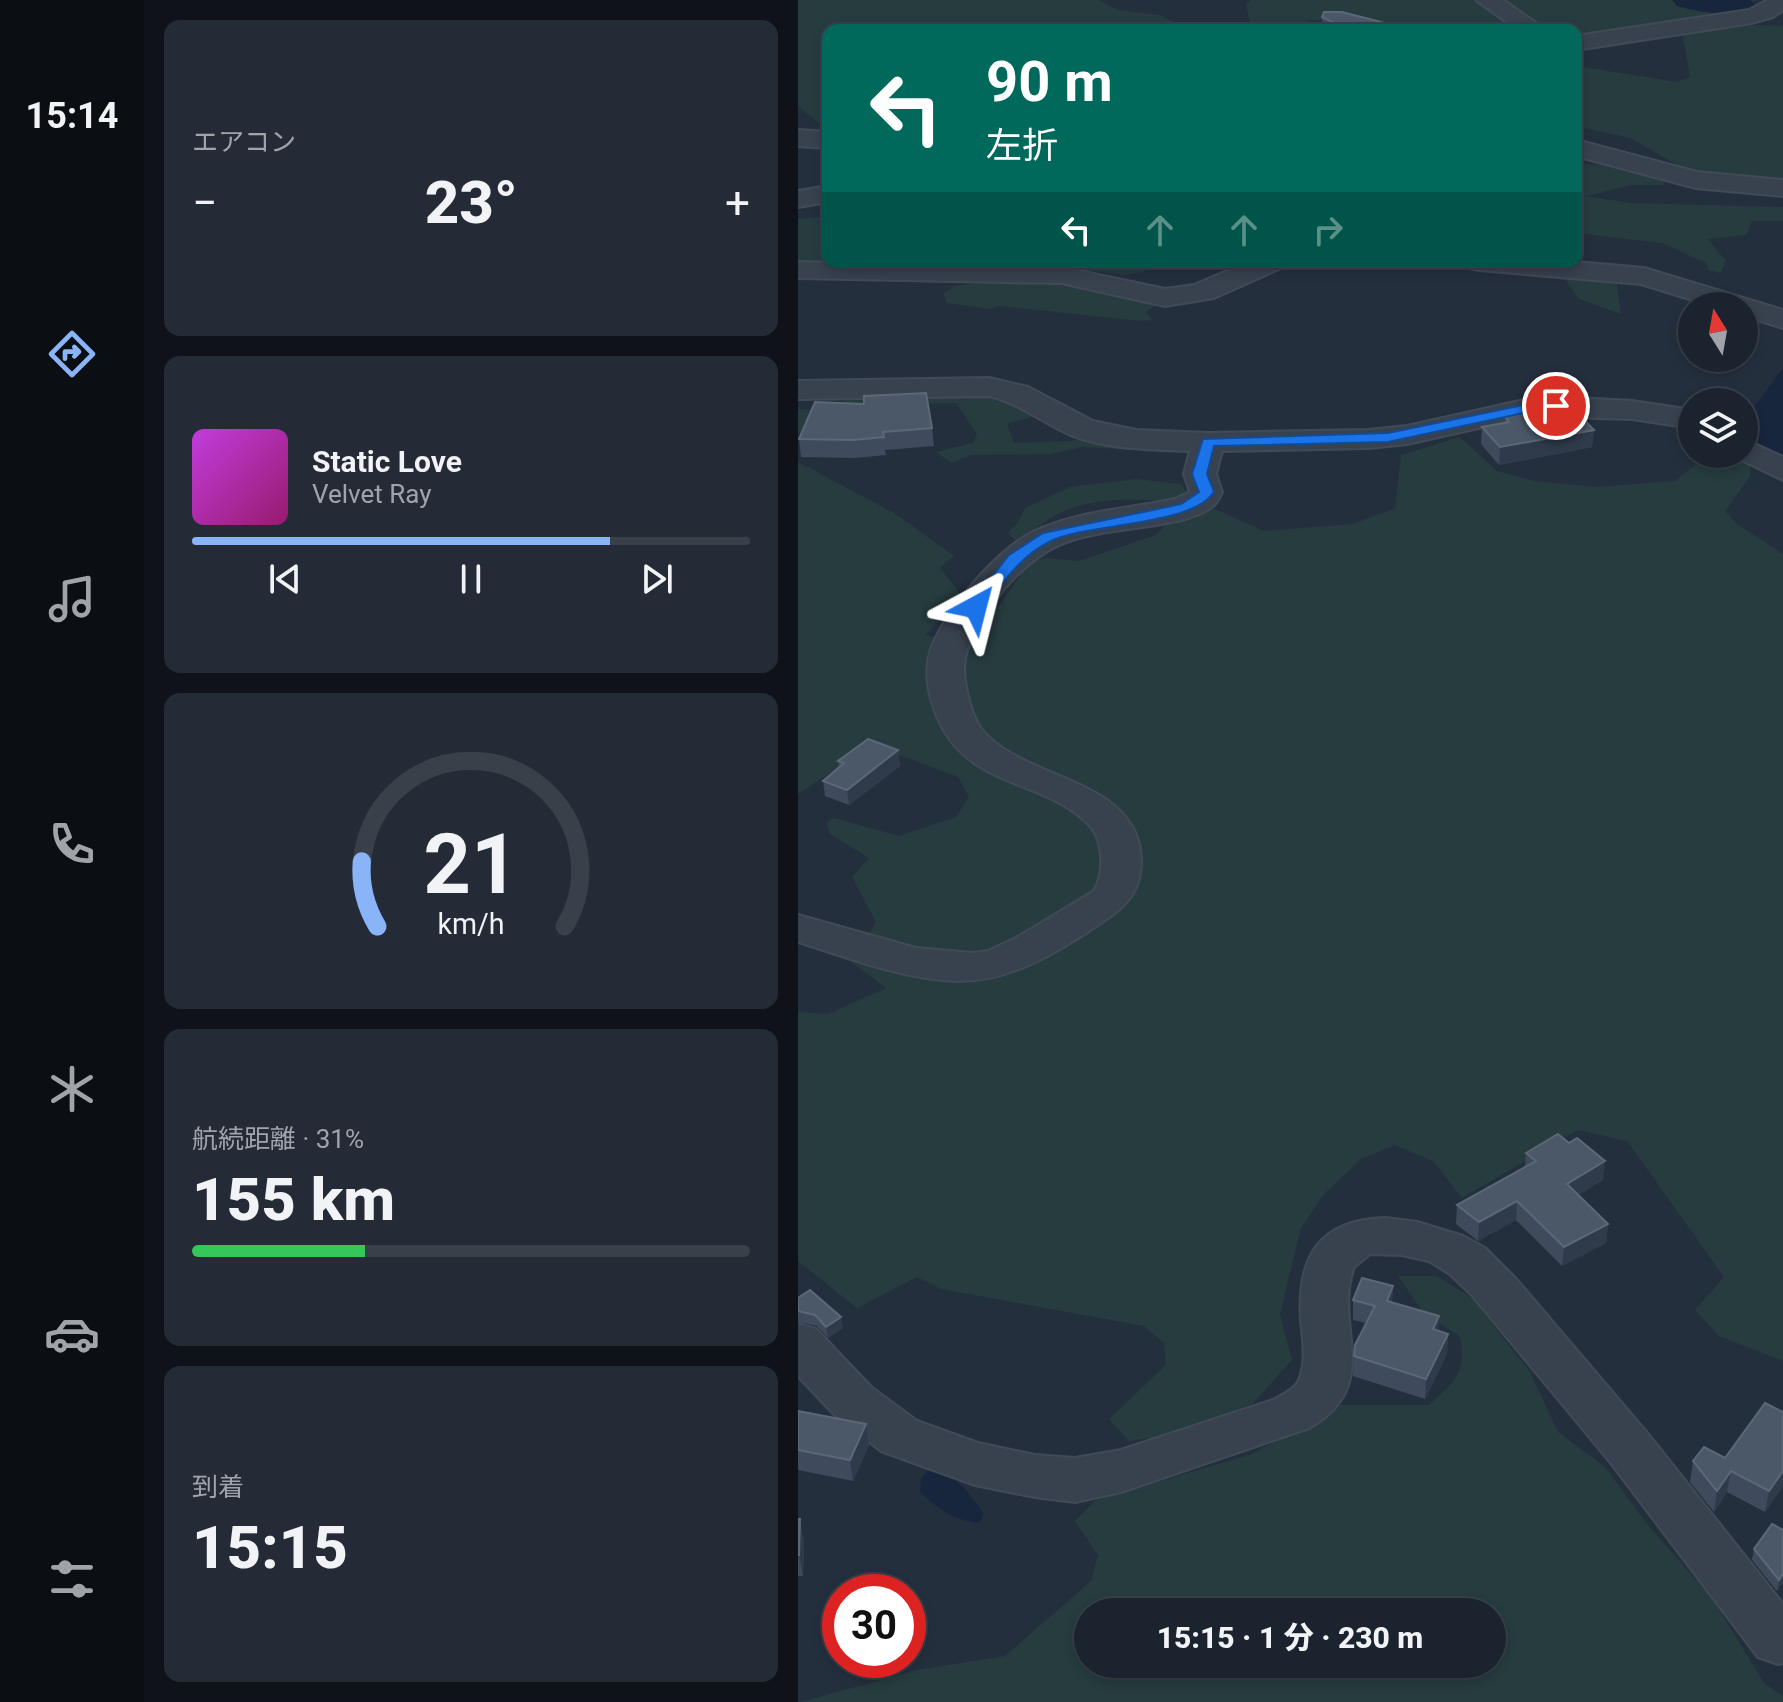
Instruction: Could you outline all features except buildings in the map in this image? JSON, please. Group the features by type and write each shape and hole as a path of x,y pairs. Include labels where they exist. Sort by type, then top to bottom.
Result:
{"street":[{"path":"1487,0 1525,24"},
{"path":"1582,42 1752,16 1765,12 1783,0"},
{"path":"798,138 822,140"},
{"path":"1582,150 1696,180 1783,188"},
{"path":"798,199 822,195"},
{"path":"798,270 1058,274 1104,281 1139,294 1162,298 1199,293 1257,268"},
{"path":"1550,268 1644,276 1697,292"},
{"path":"1758,311 1783,319"},
{"path":"798,390 989,387 1017,393 1084,429 1136,439 1208,442 1369,439 1407,435 1533,407 1583,406 1678,417"},
{"path":"798,928 915,961 955,967 988,967 1022,955 1110,899 1118,880 1121,857 1114,831 1093,808 1003,764 968,738 950,701 945,661 955,633 1014,558 1031,545 1069,531 1185,507 1202,499 1206,492 1200,474 1208,442"},
{"path":"1758,457 1783,470"},
{"path":"798,1343 853,1401 899,1436 975,1464 1075,1480 1121,1471 1291,1414 1315,1400 1323,1384 1330,1354 1324,1283 1327,1264 1347,1242 1366,1237 1395,1236 1428,1243 1458,1254 1489,1283 1580,1387 1778,1640"}],"green space":[{"path":"798,0 1098,0 1118,10 1159,15 1179,24 822,24 822,126 798,106"},
{"path":"1251,0 1473,0 1510,24 1358,24 1315,20 1299,24 1250,24 1246,4"},
{"path":"1499,0 1756,0 1721,13 1582,35 1582,24 1540,24"},
{"path":"1783,26 1783,182 1693,174 1630,138 1582,127 1582,67 1677,82 1690,77 1683,36 1704,30"},
{"path":"1612,164 1660,176 1665,185 1631,185 1586,196 1631,203 1783,207 1783,221 1752,221 1746,235 1708,239 1726,261 1720,273 1709,270 1706,263 1662,243 1582,234 1582,165"},
{"path":"822,217 822,266 798,266 798,219"},
{"path":"1065,268 1146,268 1144,272 1125,275"},
{"path":"1561,274 1616,278 1621,314 1579,299"},
{"path":"989,282 1058,285 1157,304 1146,312 1152,320 1141,321 1000,306 989,309 947,303 943,294 954,286"},
{"path":"985,391 1038,415 1007,424 1014,443 1072,441 1089,437 1143,444 1140,450 1082,447 1050,454 971,455 951,463 936,452 973,443 977,434 956,403 854,410 817,423 798,434 798,409 815,410 842,404 848,394"},
{"path":"1460,437 1497,471 1535,481 1596,487 1675,481 1691,468 1750,468 1751,475 1725,511 1737,524 1783,554 1783,1361 1719,1336 1695,1310 1724,1277 1627,1141 1578,1130 1462,1198 1433,1161 1395,1145 1361,1159 1324,1194 1301,1228 1280,1314 1292,1360 1252,1404 1181,1434 1129,1441 1109,1419 1166,1365 1164,1343 1144,1326 941,1289 917,1277 857,1308 798,1261 798,1012 828,1014 886,988 851,962 876,922 852,877 869,858 830,834 827,822 834,818 899,836 956,817 969,797 958,777 872,745 798,794 798,462 894,513 954,556 940,568 963,597 925,635 970,645 1031,561 1047,558 1079,561 1156,535 1177,513 1215,509 1264,531 1353,524 1395,508 1401,455"},
{"path":"1136,479 1181,484 1186,491 1178,500 1120,500 1078,506 1015,540 1007,533 1017,524 1025,508 1070,487"},
{"path":"1398,1276 1437,1276 1472,1298 1530,1372 1558,1432 1605,1467 1647,1524 1712,1598 1764,1683 1783,1696 1783,1702 801,1702 888,1678 926,1678 926,1669 1005,1656 1091,1581 1098,1555 1075,1521 1096,1500 1252,1454 1340,1405 1429,1405 1457,1375 1462,1359 1460,1336 1425,1315"}],"water":[{"path":"1783,368 1783,460 1758,444 1758,402"},
{"path":"928,1471 947,1475 967,1491 984,1514 979,1523 939,1508 920,1491 921,1478"}],"waterway":[{"path":"1687,0 1740,5"}],"route":[{"path":"976,607 1014,558 1048,536 1185,507 1202,499 1206,492 1200,474 1208,442 1369,439 1407,435 1533,407 1556,406"}]}
